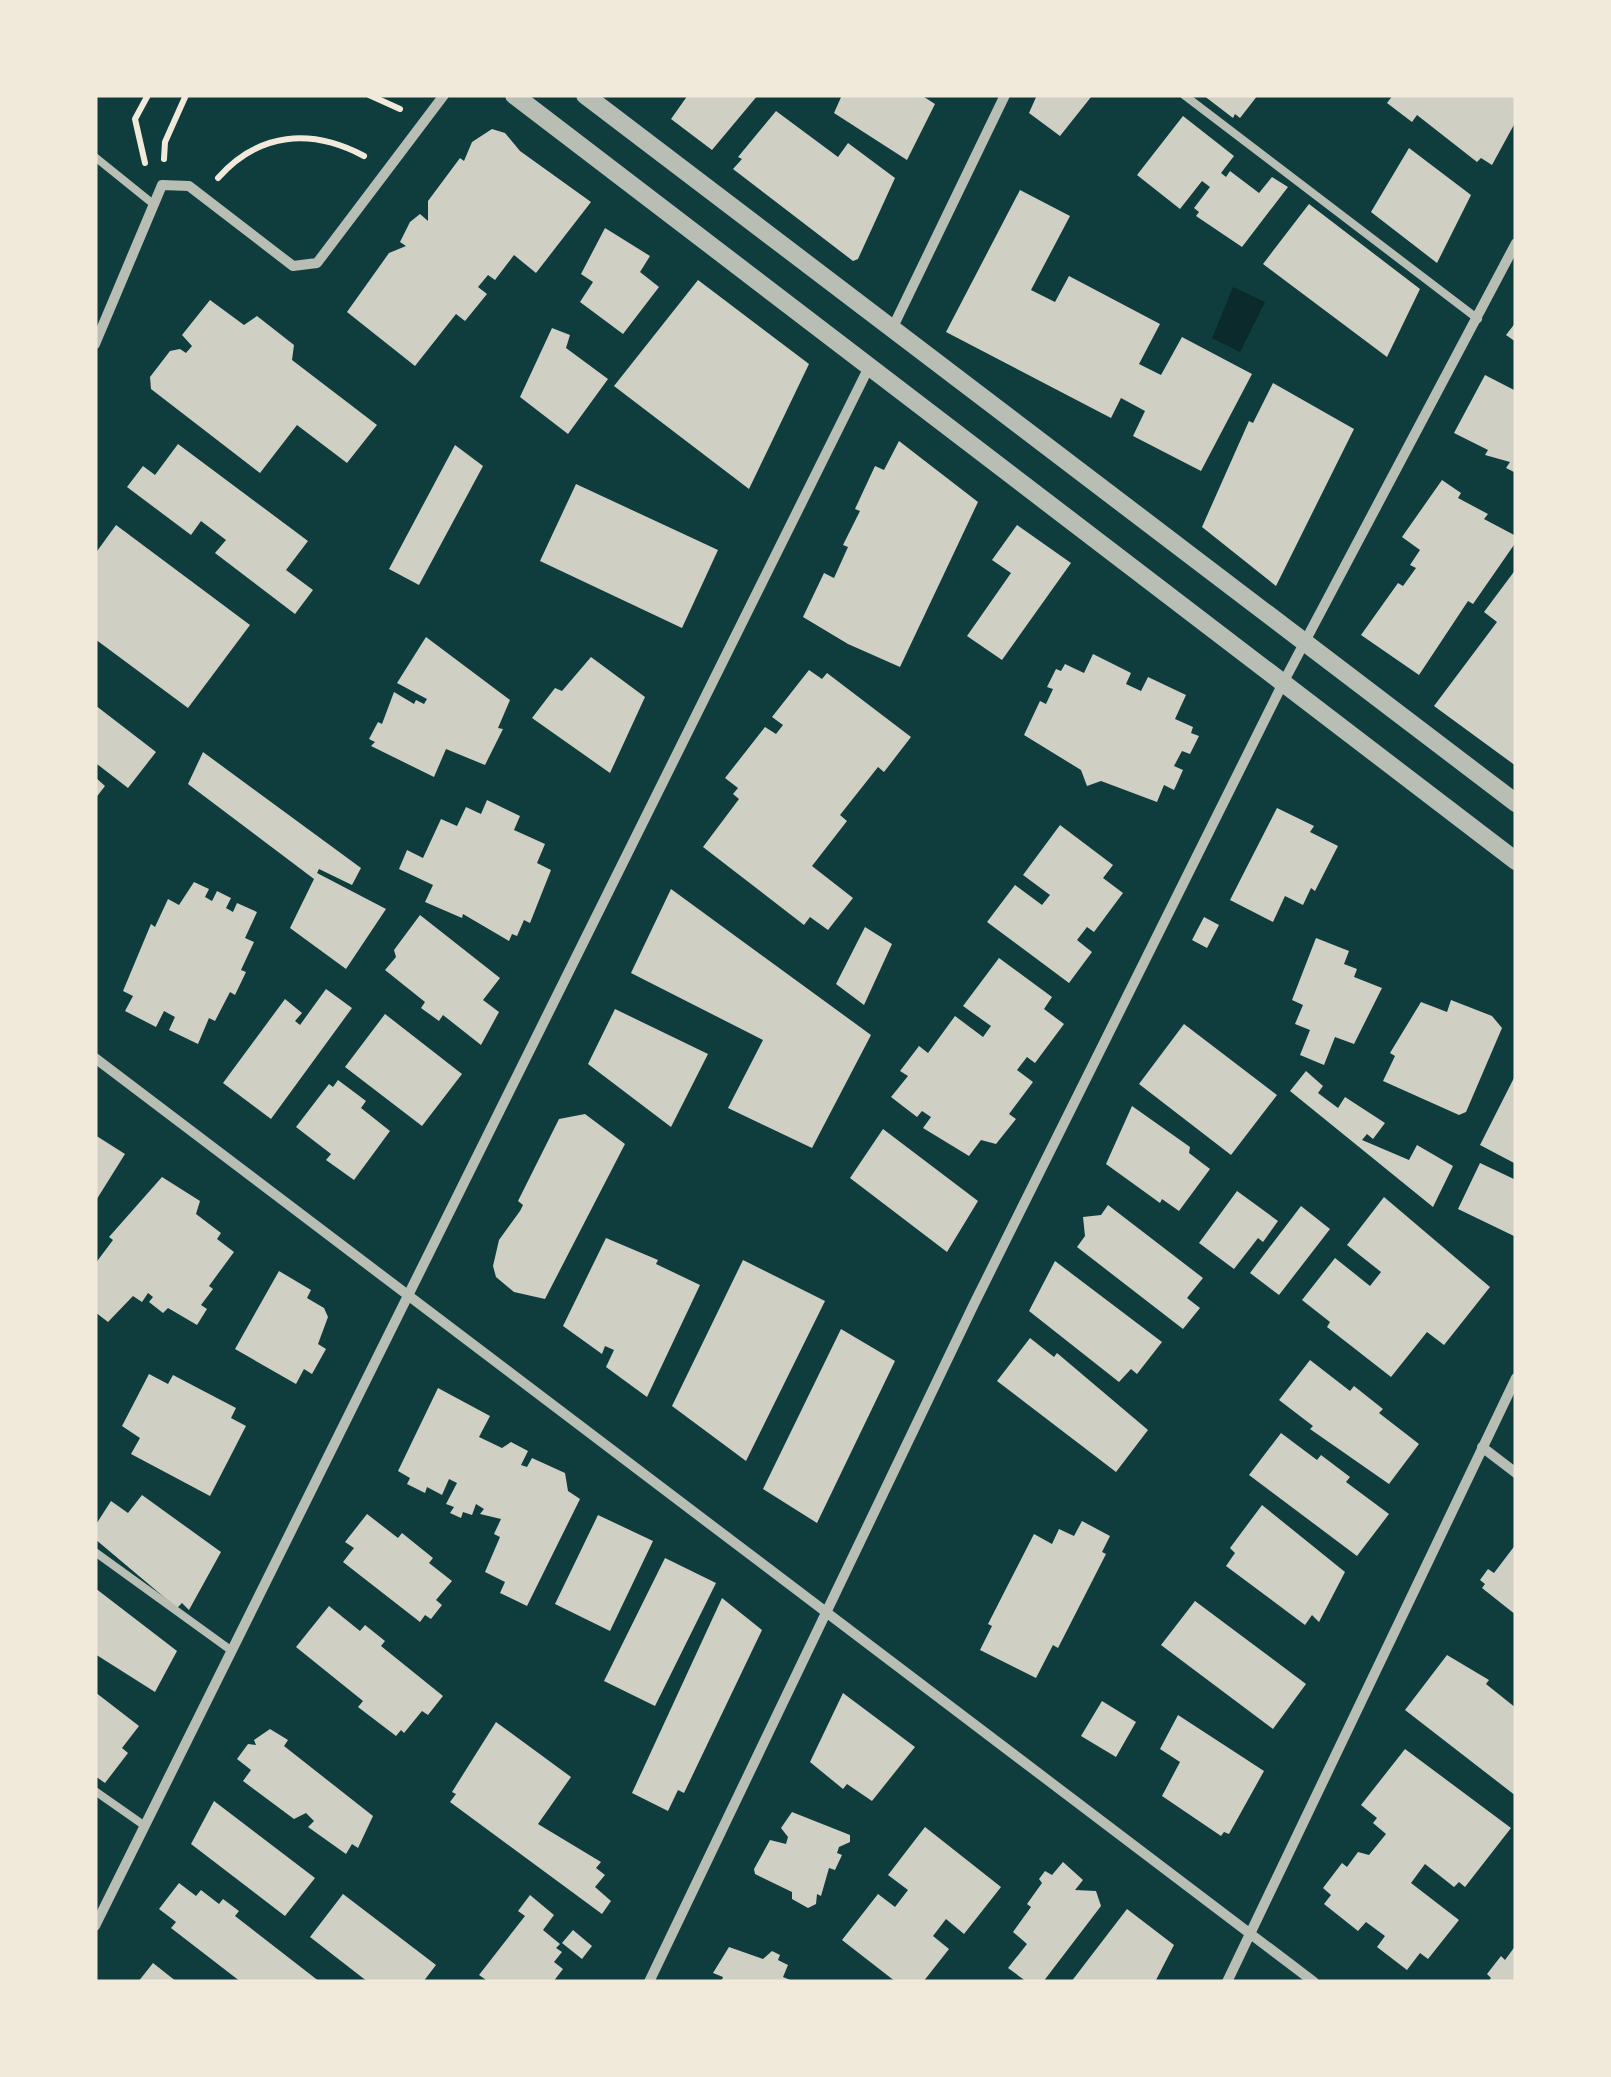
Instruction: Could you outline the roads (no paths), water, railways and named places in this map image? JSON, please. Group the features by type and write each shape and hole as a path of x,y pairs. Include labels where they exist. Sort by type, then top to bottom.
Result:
{"street":[{"path":"95,344 162,185 189,186 293,266 317,262 444,95"},
{"path":"514,95 1516,860"},
{"path":"586,95 1516,803"},
{"path":"892,329 1005,95"},
{"path":"649,1982 974,1304 1283,682 1516,243"},
{"path":"95,1926 100,1902 145,1826 869,367"},
{"path":"95,1058 1314,1982"},
{"path":"1227,1982 1516,1378"},
{"path":"1482,1447 1516,1472"}],"lane":[{"path":"1184,95 1478,319"},
{"path":"95,157 152,204"},
{"path":"95,1552 232,1651"},
{"path":"95,1791 145,1826"}],"water":[{"path":"1233,287 1265,302 1240,352 1212,338"}]}
